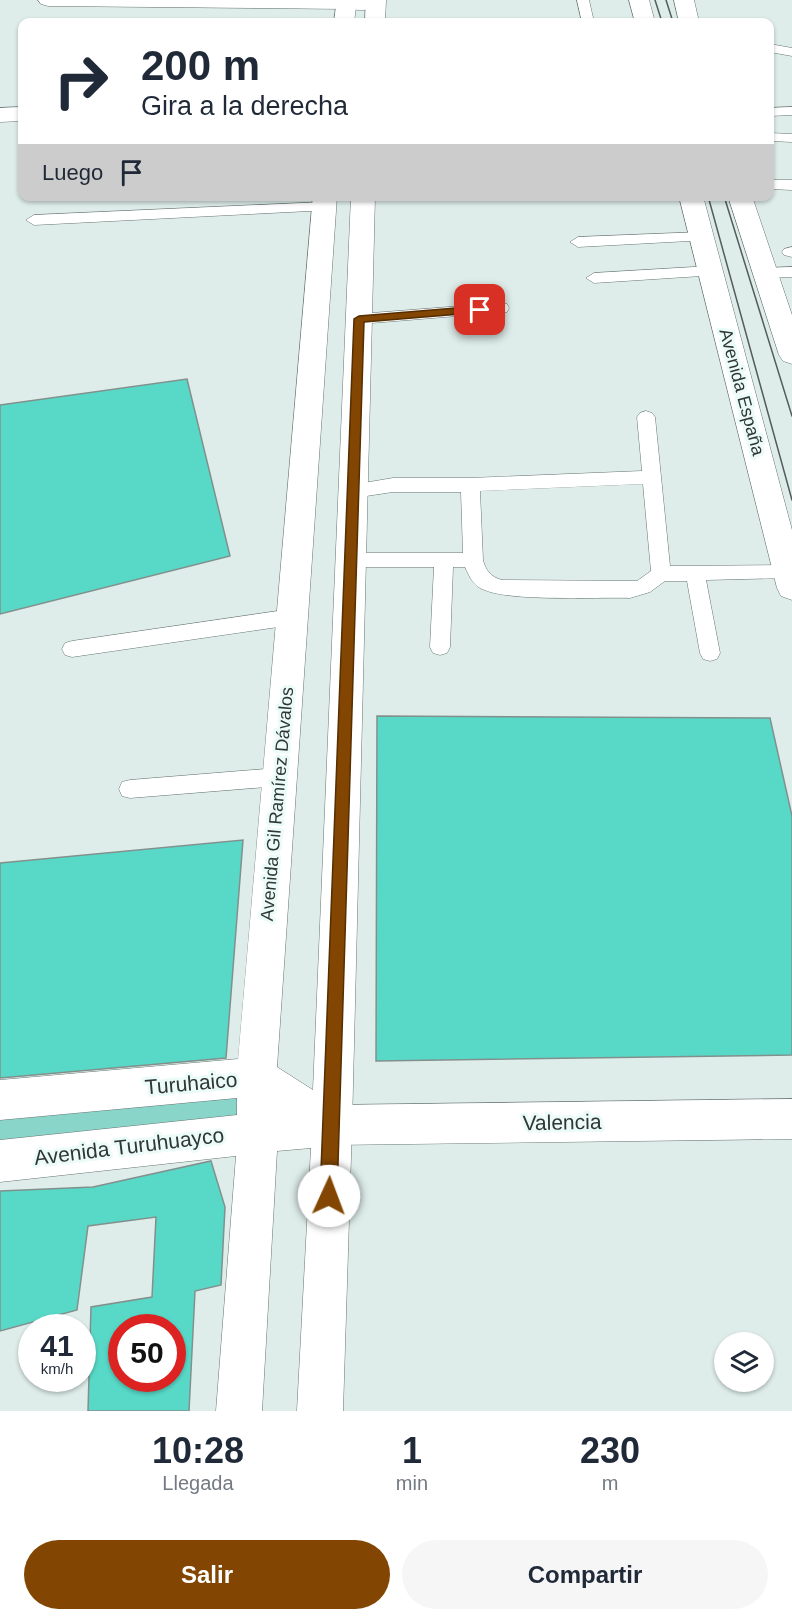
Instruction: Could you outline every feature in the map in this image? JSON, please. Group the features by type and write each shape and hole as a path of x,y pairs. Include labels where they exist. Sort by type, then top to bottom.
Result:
{"main road":[{"path":"48,0 376,9"},
{"path":"639,0 644,18"},
{"path":"684,0 688,18"},
{"path":"0,115 18,114"},
{"path":"320,1411 332,1125 363,201"},
{"name":"Avenida España","path":"692,201 790,580"},
{"path":"742,201 765,273 786,321 792,355"},
{"name":"Avenida Gil Ramírez Dávalos","path":"239,1411 258,1131 256,1077 325,202"},
{"name":"Turuhaico","path":"0,1100 256,1077 332,1125"},
{"name":"Valencia","path":"332,1125 792,1119"},
{"path":"258,1131 332,1125"},
{"name":"Avenida Turuhuayco","path":"0,1161 258,1131"}],"lane":[{"path":"583,0 587,18"},
{"path":"774,49 792,52"},
{"path":"774,112 792,111"},
{"path":"774,137 792,138"},
{"path":"774,185 792,185"},
{"path":"34,220 325,202"},
{"path":"578,242 702,237"},
{"path":"594,278 711,271"},
{"path":"765,273 792,272"},
{"path":"359,319 501,308"},
{"path":"646,417 661,574"},
{"path":"353,491 393,485 470,485 651,477"},
{"path":"470,485 473,560 476,573 486,584 502,588 630,590 643,586 661,574 695,573 790,580"},
{"path":"440,647 444,559"},
{"path":"351,560 473,560"},
{"path":"695,573 710,653"},
{"path":"72,649 292,616"},
{"path":"130,789 279,777"}],"green space":[{"path":"256,1077 258,1131 0,1156 0,1104"}],"building":[{"path":"187,379 230,556 0,614 0,405"},
{"path":"377,716 770,718 792,816 792,1055 376,1061"},
{"path":"243,840 226,1058 0,1078 0,863"},
{"path":"211,1161 225,1207 221,1285 195,1291 189,1411 88,1411 89,1392 96,1392 96,1314 91,1314 91,1307 152,1297 156,1217 88,1226 77,1310 62,1314 18,1314 18,1326 0,1331 0,1191 93,1187"}],"tram line":[{"path":"655,0 661,18"},
{"path":"666,0 672,18"},
{"path":"709,201 792,500"},
{"path":"726,201 792,416"}],"route":[{"path":"329,1196 359,319 480,310"}]}
